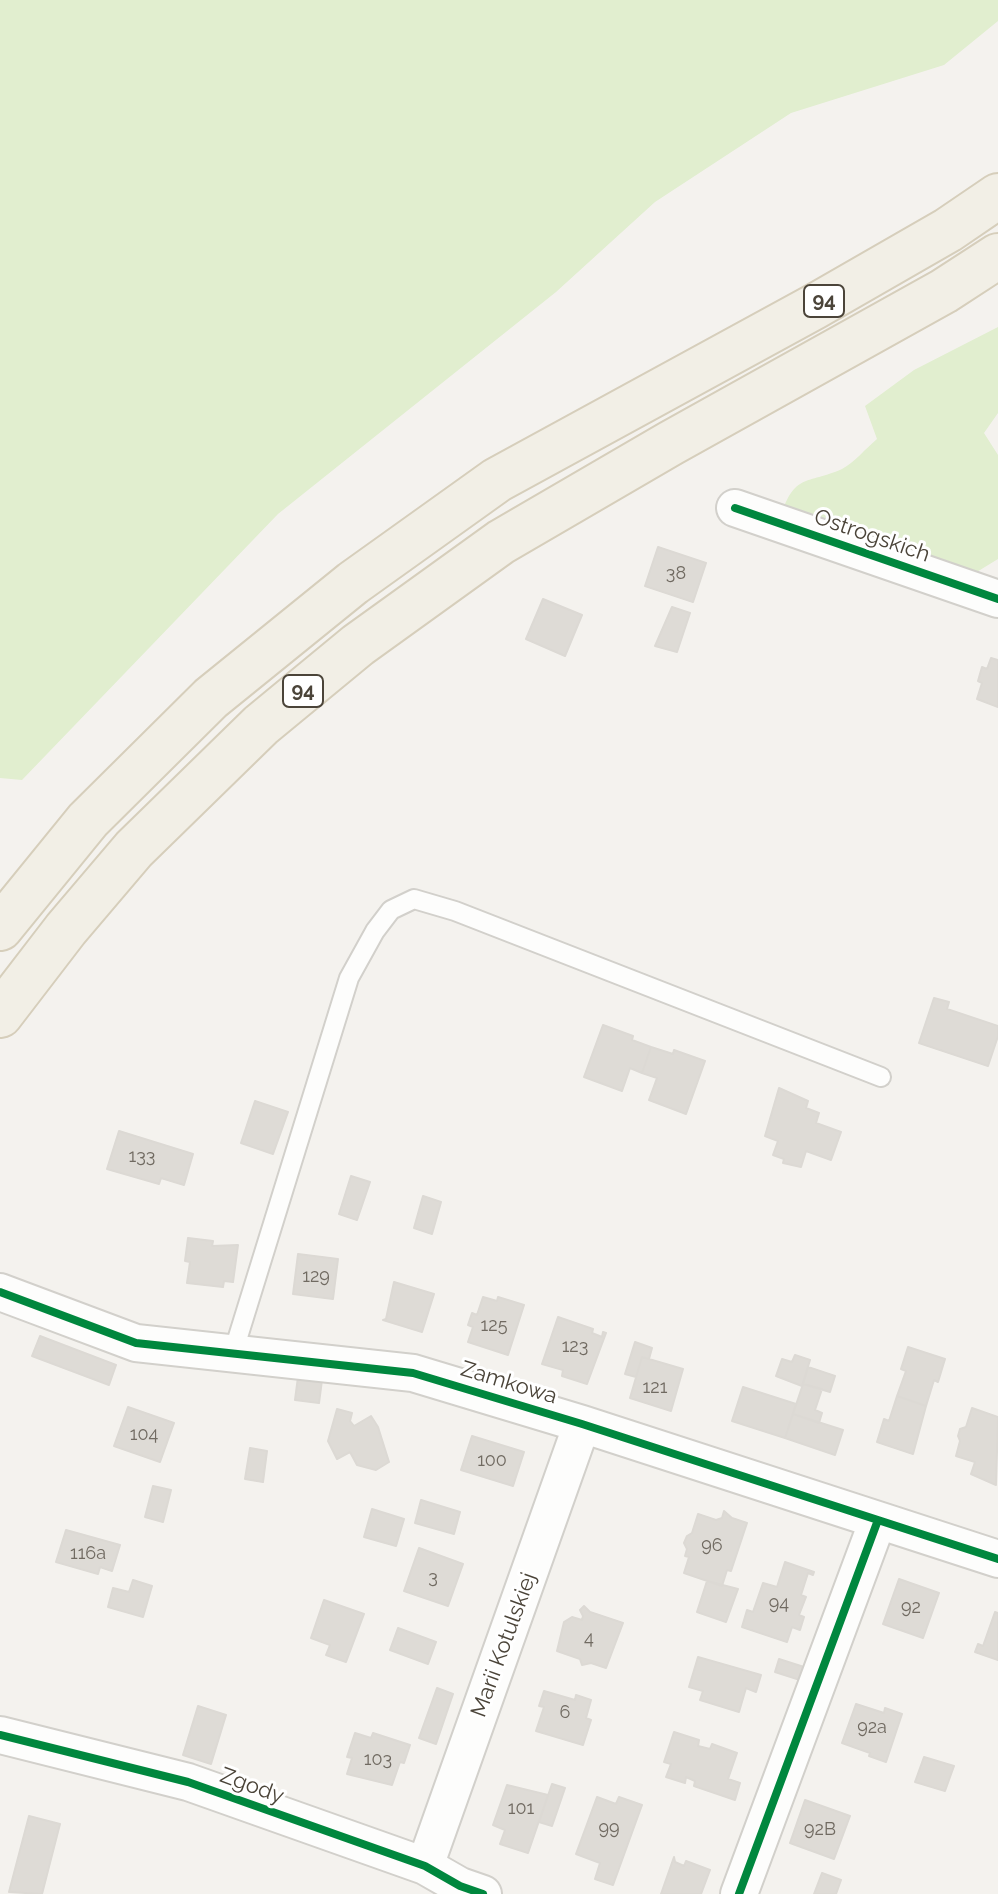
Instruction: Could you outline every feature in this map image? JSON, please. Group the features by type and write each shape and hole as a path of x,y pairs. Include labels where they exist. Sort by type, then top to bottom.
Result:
{"main road":[{"name":"94","path":"0,928 88,820 211,698 353,583 497,480 814,307 948,230 998,196"},
{"name":"94","path":"0,1015 66,929 134,849 261,725 358,645 501,542 944,291 998,256"}],"street":[{"name":"Ostrogskich","path":"735,508 998,599"},
{"name":"Zamkowa","path":"0,1292 136,1343 413,1373 582,1424 998,1559"},
{"name":"Marii Kotulskiej","path":"425,1866 582,1424"},
{"path":"739,1894 878,1520"},
{"name":"Zgody","path":"0,1735 188,1782 425,1866 460,1886 483,1894"}],"lane":[{"path":"233,1353 349,978 375,931 391,910 414,899 455,911 881,1077"}],"green space":[{"path":"0,0 998,0 998,21 944,65 791,113 655,202 556,292 278,514 22,780 0,778"},
{"path":"998,327 998,413 984,433 998,455 998,559 962,581 780,518 785,503 797,486 842,469 877,439 865,406 914,370"}],"building":[{"path":"658,547 706,563 693,602 645,586"},
{"path":"543,599 582,615 565,656 526,639"},
{"path":"672,607 690,613 677,652 655,646"},
{"path":"991,658 998,660 998,707 977,699 982,683 978,681 982,667 987,669"},
{"path":"934,998 949,1002 947,1009 998,1026 998,1036 988,1066 919,1043"},
{"path":"603,1025 633,1036 632,1040 651,1047 642,1073 630,1068 622,1091 584,1077"},
{"path":"651,1047 673,1054 674,1050 705,1061 686,1114 649,1100 657,1078 642,1073"},
{"path":"779,1088 808,1101 806,1108 819,1113 816,1123 841,1132 831,1160 806,1151 801,1167 783,1163 784,1159 773,1155 778,1141 765,1136"},
{"path":"255,1101 288,1112 273,1154 241,1143"},
{"path":"119,1131 193,1154 184,1185 161,1178 159,1184 107,1169"},
{"path":"351,1176 370,1182 357,1220 339,1214"},
{"path":"423,1196 441,1202 432,1234 414,1228"},
{"path":"188,1238 213,1241 212,1246 238,1245 233,1282 224,1281 223,1287 187,1283 190,1262 185,1261"},
{"path":"298,1254 338,1259 333,1299 293,1294"},
{"path":"394,1282 434,1294 422,1332 383,1320 386,1319"},
{"path":"483,1297 497,1301 498,1297 524,1305 508,1355 468,1342 473,1327 468,1325 472,1313 477,1315"},
{"path":"558,1317 593,1329 592,1333 602,1337 603,1332 606,1333 587,1384 562,1376 563,1370 542,1364"},
{"path":"40,1336 116,1365 109,1385 32,1356"},
{"path":"635,1342 652,1348 649,1359 642,1357 636,1377 625,1374"},
{"path":"908,1347 945,1359 926,1406 897,1396 906,1371 901,1369"},
{"path":"795,1355 810,1360 802,1386 776,1376 782,1359 792,1362"},
{"path":"642,1357 683,1369 671,1411 630,1398"},
{"path":"808,1367 835,1376 830,1392 803,1384"},
{"path":"298,1377 322,1380 319,1403 295,1400"},
{"path":"803,1384 822,1389 815,1410 822,1413 819,1423 793,1414"},
{"path":"743,1387 796,1404 785,1438 732,1421"},
{"path":"897,1396 926,1406 913,1454 877,1442 884,1419 889,1421"},
{"path":"128,1407 174,1423 160,1462 114,1446"},
{"path":"972,1408 998,1417 996,1485 971,1474 975,1462 956,1456 960,1429 966,1427"},
{"path":"337,1409 352,1413 350,1421 354,1426 371,1416 378,1427 389,1462 376,1470 357,1465 350,1452 337,1459 328,1441"},
{"path":"793,1414 843,1430 835,1455 785,1438"},
{"path":"472,1436 524,1452 513,1486 461,1470"},
{"path":"250,1448 267,1451 263,1482 245,1479"},
{"path":"153,1486 171,1490 163,1522 145,1517"},
{"path":"421,1500 460,1512 454,1534 415,1523"},
{"path":"372,1509 404,1519 396,1546 364,1537"},
{"path":"724,1511 732,1518 747,1523 731,1571 727,1570 722,1586 684,1573 689,1557 685,1556 687,1549 684,1543 692,1533 698,1514 716,1520 722,1518"},
{"path":"66,1530 120,1545 112,1571 100,1567 98,1574 56,1562"},
{"path":"419,1548 463,1564 448,1606 404,1591"},
{"path":"785,1562 814,1572 813,1575 808,1573 801,1595 806,1597 799,1615 804,1617 800,1630 792,1627 787,1642 742,1627 747,1610 753,1612 763,1583 777,1587"},
{"path":"899,1579 939,1593 923,1638 883,1624"},
{"path":"133,1580 152,1586 143,1617 108,1607 113,1588 129,1592"},
{"path":"707,1581 738,1589 726,1622 697,1612"},
{"path":"324,1600 364,1614 346,1662 326,1655 330,1645 311,1638"},
{"path":"584,1606 590,1612 623,1623 606,1668 591,1663 582,1665 580,1659 557,1651 564,1622 572,1617 582,1620 580,1610"},
{"path":"995,1612 998,1613 998,1660 975,1652 978,1644 983,1646"},
{"path":"398,1628 436,1642 428,1664 390,1650"},
{"path":"698,1657 761,1675 756,1692 746,1688 739,1712 700,1700 703,1691 689,1687"},
{"path":"779,1659 804,1667 800,1680 775,1672"},
{"path":"437,1688 453,1694 436,1744 419,1738"},
{"path":"544,1691 575,1700 576,1695 591,1700 586,1718 591,1720 583,1745 536,1731 544,1707 539,1706"},
{"path":"856,1704 884,1713 885,1708 902,1714 886,1762 842,1743"},
{"path":"198,1706 226,1715 211,1764 183,1755"},
{"path":"674,1732 699,1740 698,1746 710,1749 712,1744 737,1753 728,1779 740,1783 735,1800 694,1786 695,1781 686,1777 685,1783 666,1777 671,1764 664,1762"},
{"path":"355,1733 371,1738 373,1733 410,1745 392,1785 347,1774 352,1758 347,1757"},
{"path":"924,1757 954,1766 945,1791 915,1782"},
{"path":"552,1784 565,1788 552,1826 539,1822"},
{"path":"507,1785 548,1795 528,1853 500,1844 505,1830 493,1825"},
{"path":"597,1797 616,1804 619,1797 642,1805 613,1885 595,1879 600,1863 576,1854"},
{"path":"805,1800 850,1816 834,1859 790,1843"},
{"path":"29,1816 60,1824 42,1894 9,1892"},
{"path":"674,1857 675,1862 684,1866 686,1861 710,1870 701,1894 661,1894"},
{"path":"822,1873 841,1880 836,1894 814,1894"}],"cycle path":[{"path":"735,508 998,599"},
{"path":"0,1292 136,1343 413,1373 582,1424 998,1559"},
{"path":"739,1894 878,1520"},
{"path":"0,1735 188,1782 425,1866 460,1886 483,1894"}]}
